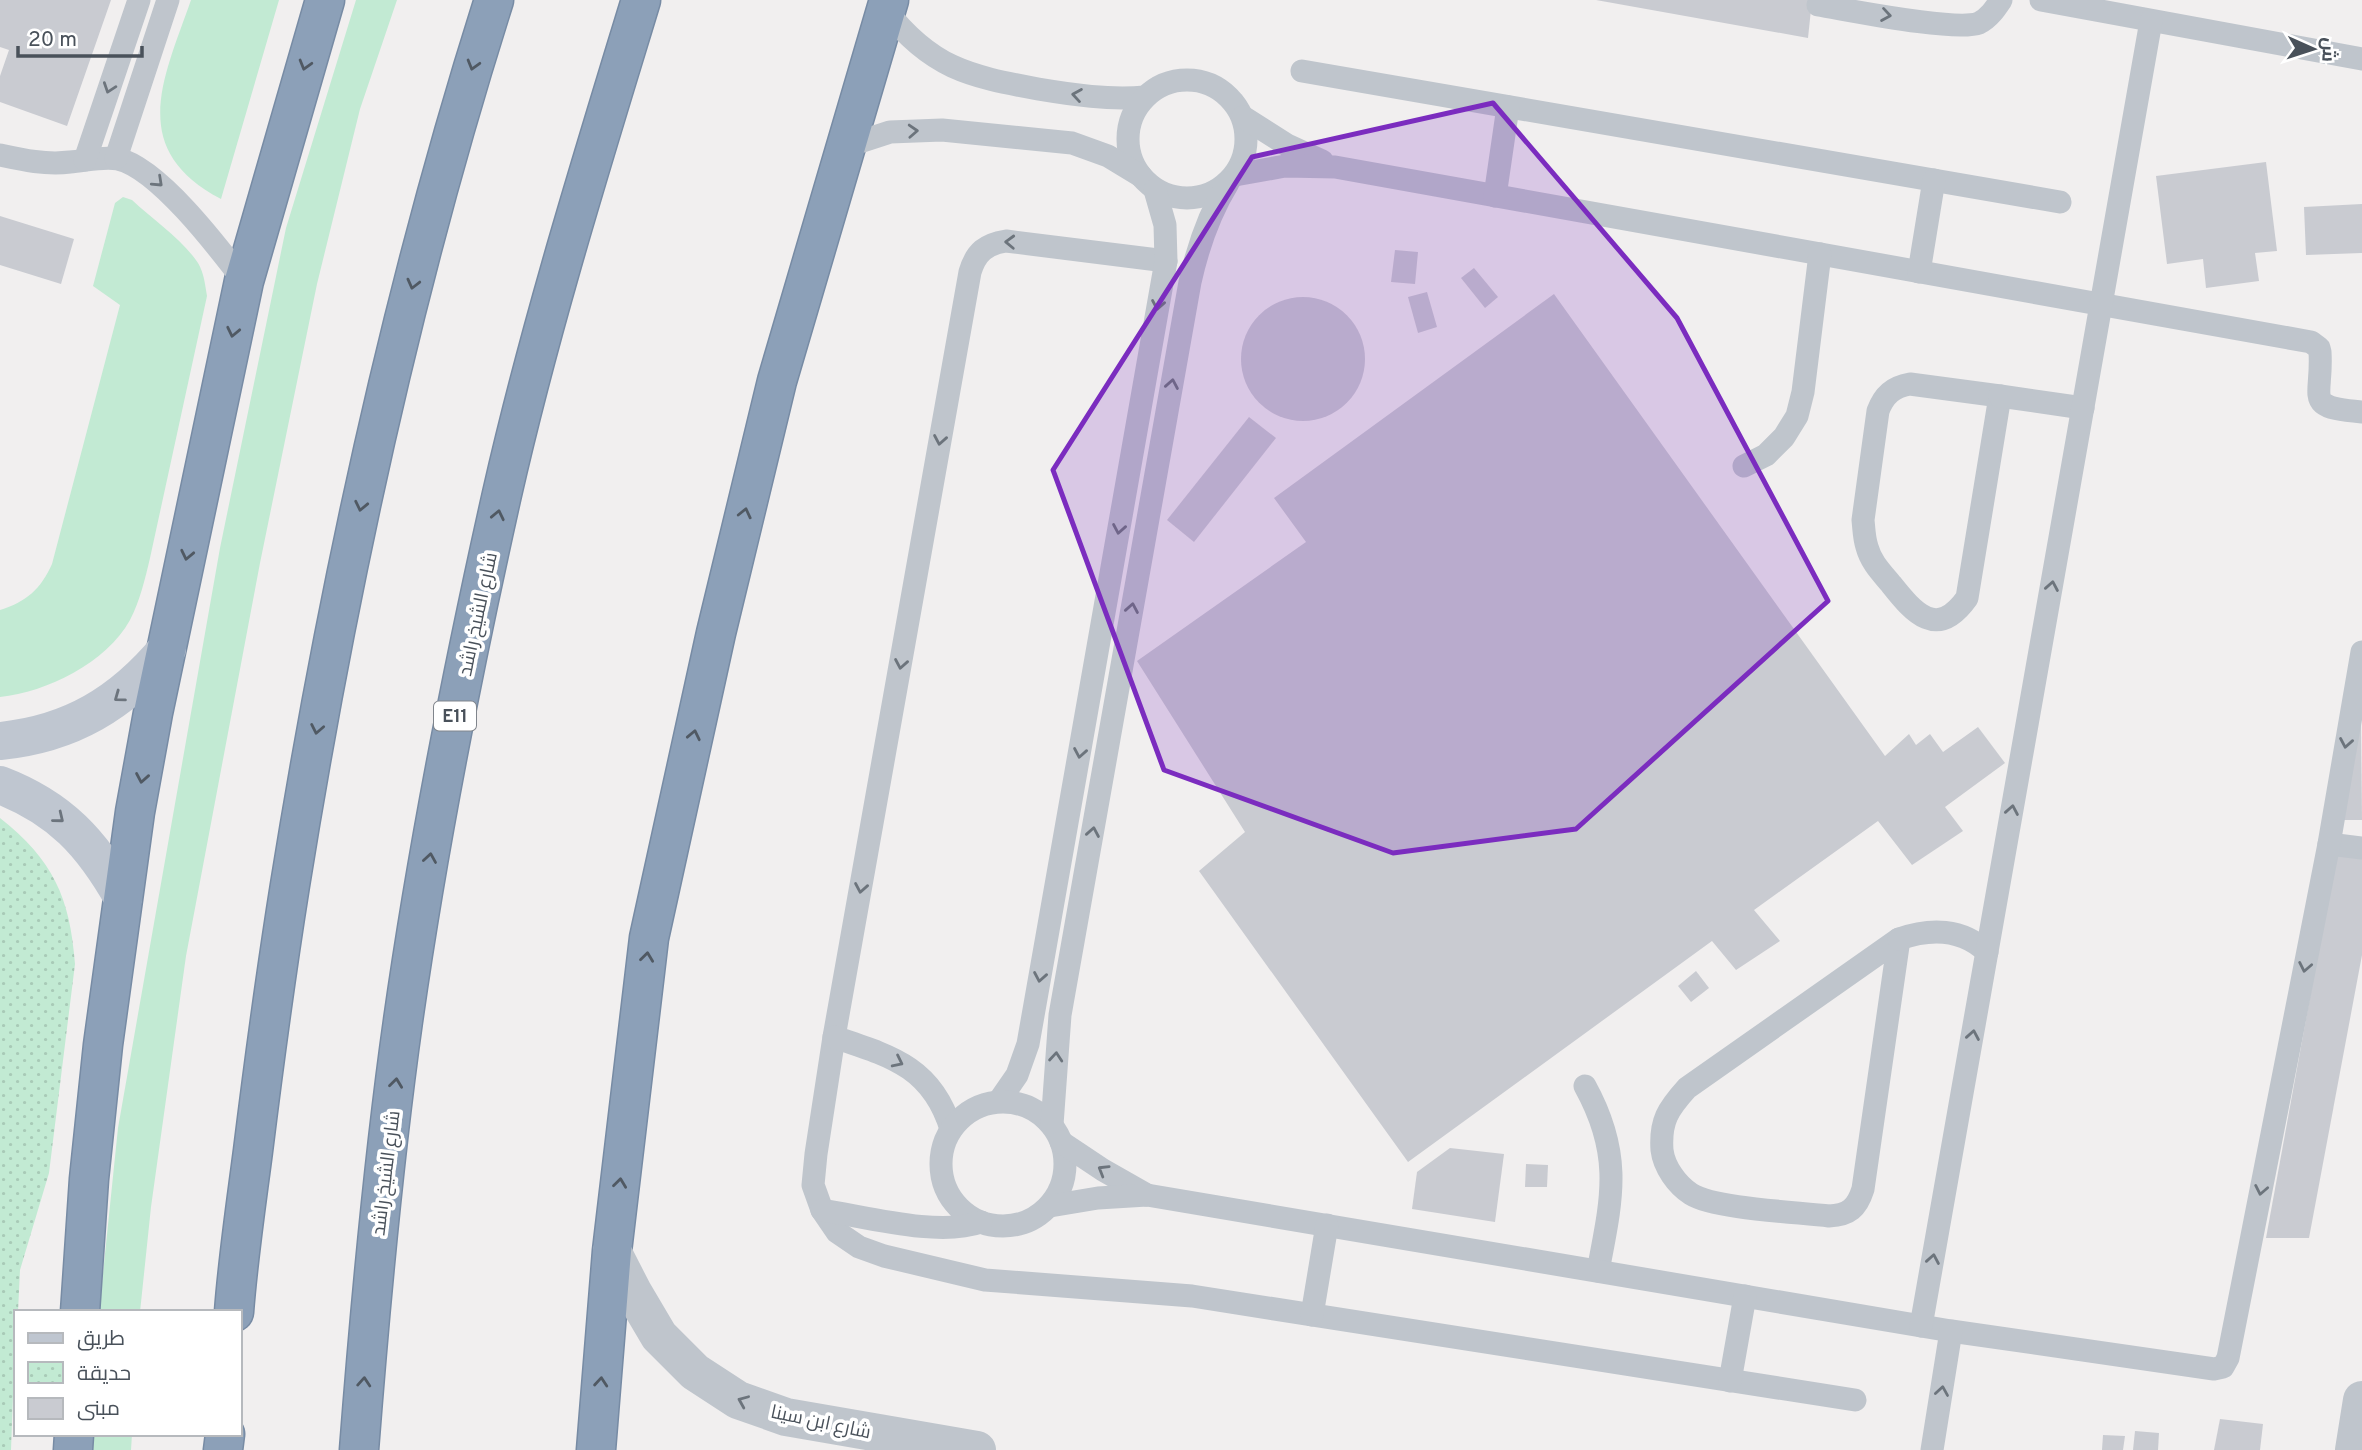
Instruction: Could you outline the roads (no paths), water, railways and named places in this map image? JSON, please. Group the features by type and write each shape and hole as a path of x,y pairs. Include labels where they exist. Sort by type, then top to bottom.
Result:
{"highway":[{"path":"80,1310 89,1179 103,1045 138,800 244,281 325,0"},
{"path":"234,1310 271,1003 305,791 345,580 382,406 426,233 494,0"},
{"name":"شارع الشيخ راشد","path":"359,1450 371,1289 403,1021 447,755 506,478 570,231 641,0"},
{"path":"596,1450 612,1251 649,938 716,633 776,381 887,5"}],"main road":[{"path":"0,741 51,732 104,708 127,691 167,649"},
{"path":"0,785 25,794 56,814 83,838 106,867 123,898"}],"street":[{"name":"شارع ابن سينا","path":"612,1251 659,1336 695,1372 738,1400 786,1416 977,1450"},
{"path":"2354,1450 2362,1400"}],"lane":[{"path":"85,160 139,0"},
{"path":"116,158 168,0"},
{"path":"1818,5 1955,26 1979,23 1990,16 2001,0"},
{"path":"2041,0 2362,59"},
{"path":"887,5 899,28 936,58 957,70 984,79 1084,97 1145,97"},
{"path":"1921,1326 2151,21"},
{"path":"1302,71 2060,202"},
{"path":"999,1101 1017,1075 1028,1044 1166,261 1165,225 1148,183 1132,162 1129,136 1135,111 1145,97 1161,86 1179,80 1199,80 1218,88 1233,100 1243,117 1247,137 1244,157 1209,220 1190,282 1060,1015 1057,1133 1066,1164 1061,1186 1050,1206 1035,1218 1018,1225 1000,1227 981,1222 965,1213 952,1200 944,1183 941,1165 943,1146 951,1129 973,1109 999,1101 1019,1103 1038,1111 1057,1133 1103,1170 1147,1195"},
{"path":"1494,196 1508,107"},
{"path":"1243,117 1287,145 1335,167"},
{"path":"847,146 890,132 942,130 1072,143 1108,156 1173,198 1193,200 1212,194 1232,179 1285,166 1335,167 2311,342 2320,352 2318,393 2321,401 2333,410 2362,412"},
{"path":"0,155 45,163 116,158 139,166 159,182 244,281"},
{"path":"1919,272 1934,180"},
{"path":"1166,261 1006,241 993,242 982,249 974,260 834,1037 813,1185 821,1210 837,1232 859,1247 985,1280 1192,1296 1855,1400"},
{"path":"1744,466 1766,455 1784,437 1797,416 1803,392 1820,254"},
{"path":"2000,396 1967,598 1957,612 1942,619 1925,618 1911,609 1873,563 1864,535 1863,520 1878,411 1882,400 1899,386 1910,384 2000,396 2083,408"},
{"path":"1050,1206 1098,1198 1147,1195 1951,1331 2214,1369 2223,1367 2228,1358 2329,844 2362,652"},
{"path":"2329,844 2362,849"},
{"path":"1899,939 1863,1189 1852,1210 1829,1216 1714,1202 1691,1194 1673,1177 1663,1154 1661,1129 1670,1106 1687,1088 1899,939 1938,931 1958,934 1976,942 1987,952"},
{"path":"834,1037 876,1052 916,1071 932,1087 944,1107 951,1129"},
{"path":"1586,1086 1606,1132 1612,1169 1610,1206 1598,1271"},
{"path":"821,1210 935,1228 959,1228 981,1222"},
{"path":"1312,1315 1327,1225"},
{"path":"1730,1381 1745,1296"},
{"path":"1932,1450 1951,1331"}]}
